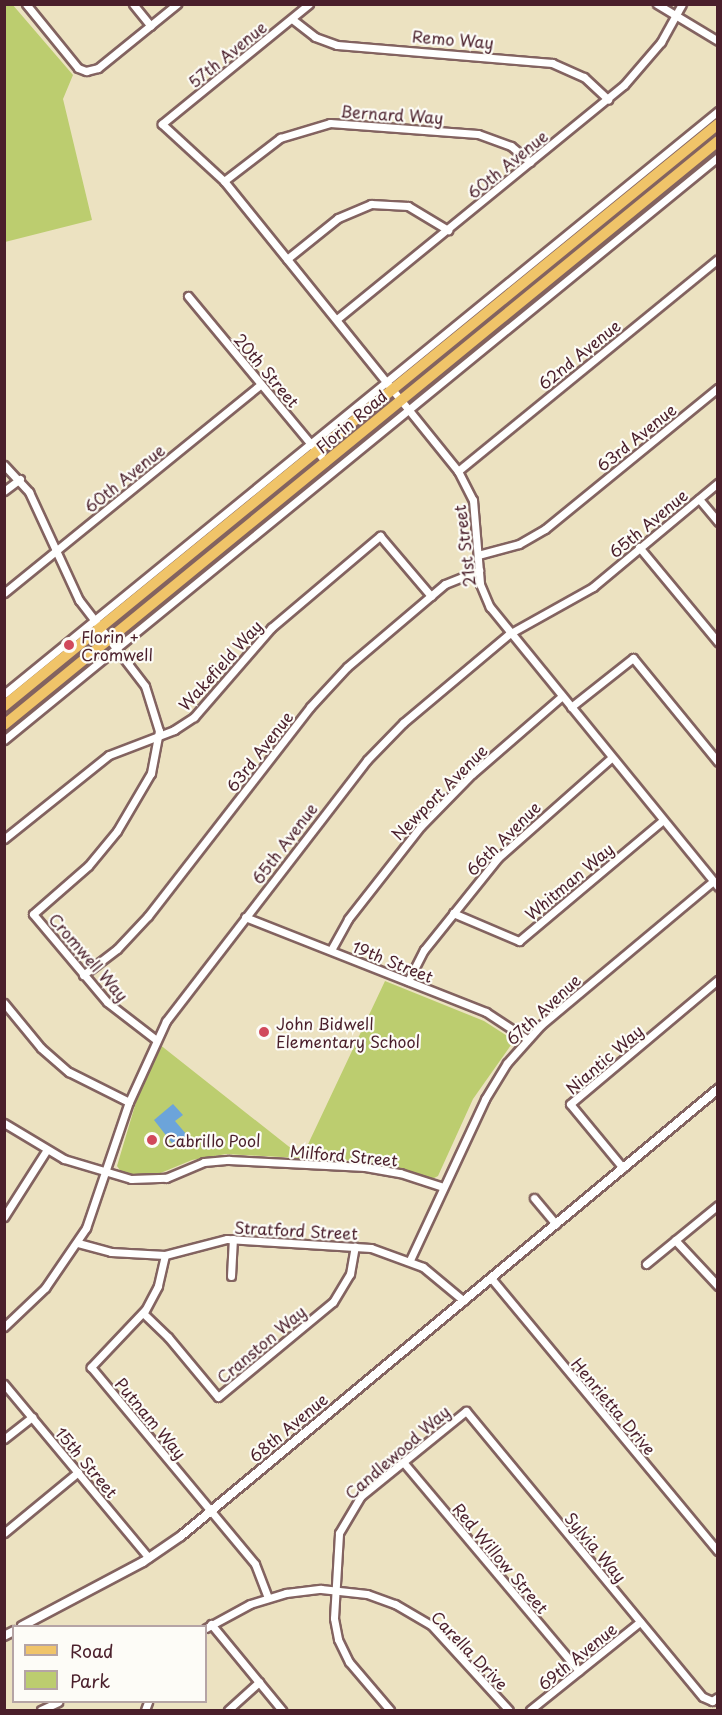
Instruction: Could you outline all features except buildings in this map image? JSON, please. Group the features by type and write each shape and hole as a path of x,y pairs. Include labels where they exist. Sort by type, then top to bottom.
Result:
{"main road":[{"name":"Florin Road","path":"4,706 97,624 390,384 717,124"},
{"name":"Florin Road","path":"4,724 113,644 326,462 717,141"}],"street":[{"path":"26,4 78,68 86,72 98,69 177,4"},
{"path":"133,4 151,26"},
{"name":"57th Avenue","path":"162,124 309,4"},
{"path":"657,4 678,14 717,41"},
{"name":"60th Avenue","path":"337,319 608,99 638,72 678,14 682,4"},
{"name":"Remo Way","path":"292,19 315,37 337,45 552,63 584,77 608,99"},
{"name":"Florin Road","path":"390,384 717,111"},
{"name":"Bernard Way","path":"224,181 280,138 330,123 478,134 506,143 531,162"},
{"name":"21st Street","path":"162,124 224,181 410,408 458,471 473,500 479,570 484,597 509,634 715,884"},
{"name":"Florin Road","path":"4,740 113,644 410,408 717,157"},
{"path":"287,259 339,218 371,204 408,206 432,217 448,230"},
{"name":"62nd Avenue","path":"458,471 717,258"},
{"name":"20th Street","path":"188,296 326,462"},
{"name":"60th Avenue","path":"4,593 261,384"},
{"name":"63rd Avenue","path":"478,555 519,544 545,529 717,388"},
{"name":"Cromwell Way","path":"4,465 20,479 75,592 146,686 159,736 151,772 117,831 88,866 33,914 83,975 122,1015 155,1039"},
{"path":"4,491 20,479"},
{"name":"65th Avenue","path":"4,1327 45,1288 78,1242 107,1174 129,1102 155,1039 245,917 384,741 509,634 536,616 581,595 717,483"},
{"path":"699,499 717,522"},
{"name":"Wakefield Way","path":"4,839 108,755 159,736 194,717 271,628 380,536 431,596"},
{"path":"639,547 717,642"},
{"name":"63rd Avenue","path":"83,975 117,949 148,916 328,686 367,648 431,596 456,577 479,570"},
{"name":"Florin Road","path":"4,694 97,624"},
{"path":"571,707 633,658 717,762"},
{"name":"Newport Avenue","path":"330,950 348,919 421,826 472,774 562,696"},
{"name":"66th Avenue","path":"408,981 424,950 519,837 612,757"},
{"name":"Whitman Way","path":"453,913 519,941 663,820"},
{"name":"67th Avenue","path":"410,1260 485,1099 526,1039 715,884"},
{"name":"19th Street","path":"245,917 486,1012 526,1039"},
{"name":"Niantic Way","path":"623,1168 570,1104 717,980"},
{"path":"4,1003 62,1067 97,1090 129,1102"},
{"name":"68th Avenue","path":"24,1625 149,1558 211,1511 717,1089"},
{"name":"Milford Street","path":"4,1123 46,1150 107,1174 154,1180 204,1162 229,1160 365,1167 443,1187"},
{"path":"4,1217 46,1150"},
{"path":"534,1198 556,1224"},
{"path":"646,1264 717,1205"},
{"path":"231,1276 233,1239"},
{"name":"Stratford Street","path":"78,1242 111,1252 165,1255 233,1239 355,1246 410,1260 437,1275 464,1301"},
{"path":"675,1240 717,1286"},
{"name":"Cranston Way","path":"143,1313 168,1336 218,1397 333,1302 350,1274 355,1246"},
{"name":"Putnam Way","path":"165,1255 158,1286 143,1313 91,1367 255,1564 268,1598"},
{"name":"Henrietta Drive","path":"491,1278 717,1551"},
{"name":"15th Street","path":"4,1384 149,1558"},
{"name":"Candlewood Way","path":"390,1710 341,1648 334,1618 337,1544 348,1513 403,1462 466,1411"},
{"name":"Sylvia Way","path":"466,1411 706,1701 717,1697"},
{"path":"4,1439 32,1416"},
{"name":"Red Willow Street","path":"403,1462 579,1671"},
{"path":"4,1533 78,1472"},
{"name":"Carella Drive","path":"208,1626 268,1598 335,1590 383,1598 419,1617 443,1636 509,1710"},
{"name":"69th Avenue","path":"530,1710 640,1622"},
{"path":"208,1626 282,1710"},
{"path":"228,1710 259,1682"},
{"path":"41,1710 56,1705"}],"green space":[{"path":"12,4 73,75 63,99 92,220 5,242 4,5"},
{"path":"385,981 484,1021 512,1039 511,1045 473,1099 438,1176 432,1179 372,1162 226,1154 192,1160 151,1177 122,1173 117,1166 142,1082 159,1044 302,1157"}],"water":[{"path":"173,1104 183,1115 175,1121 187,1135 175,1147 154,1120"}],"place":[{"name":"Florin + Cromwell","path":"69,645"},
{"name":"John Bidwell Elementary School","path":"264,1032"},
{"name":"Cabrillo Pool","path":"152,1140"}]}
